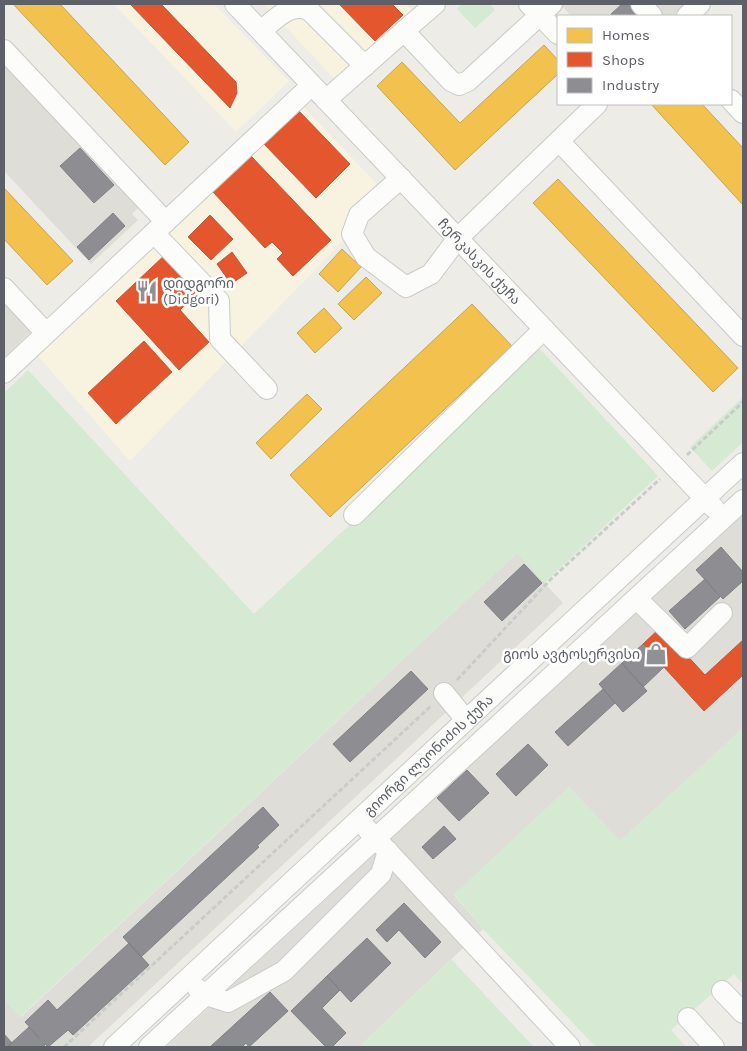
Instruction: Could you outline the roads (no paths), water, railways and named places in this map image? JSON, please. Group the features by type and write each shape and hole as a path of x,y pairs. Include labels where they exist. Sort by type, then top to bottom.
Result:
{"street":[{"name":"ჩერკასკის ქუჩა","path":"235,4 724,518"},
{"path":"326,100 435,4"},
{"path":"641,4 651,15"},
{"path":"688,15 700,4"},
{"path":"261,31 289,9 299,6 309,10 365,66"},
{"path":"404,32 450,81 459,85 468,81 540,8 557,33"},
{"path":"4,50 160,227 219,301 220,339 267,389"},
{"path":"4,373 312,85"},
{"path":"732,101 743,113"},
{"path":"401,178 359,215 352,234 366,257 406,287 431,274 458,238 596,105"},
{"path":"559,141 743,336"},
{"path":"4,288 46,333"},
{"path":"354,515 544,329"},
{"name":"გიორგი ლეონიძის ქუჩა","path":"114,1047 743,463"},
{"name":"გიორგი ლეონიძის ქუჩა","path":"149,1047 206,995 382,845 636,599 743,500"},
{"path":"636,599 687,648 722,614"},
{"path":"444,693 466,720"},
{"path":"359,820 570,1047"},
{"path":"187,980 206,995 228,1002 284,971 381,874 382,845"},
{"path":"722,990 743,1013"},
{"path":"688,1018 714,1047"}],"place":[{"name":"დიდგორი (Didgori)","path":"147,291"},
{"name":"გიოს ავტოსერვისი","path":"656,654"}]}
